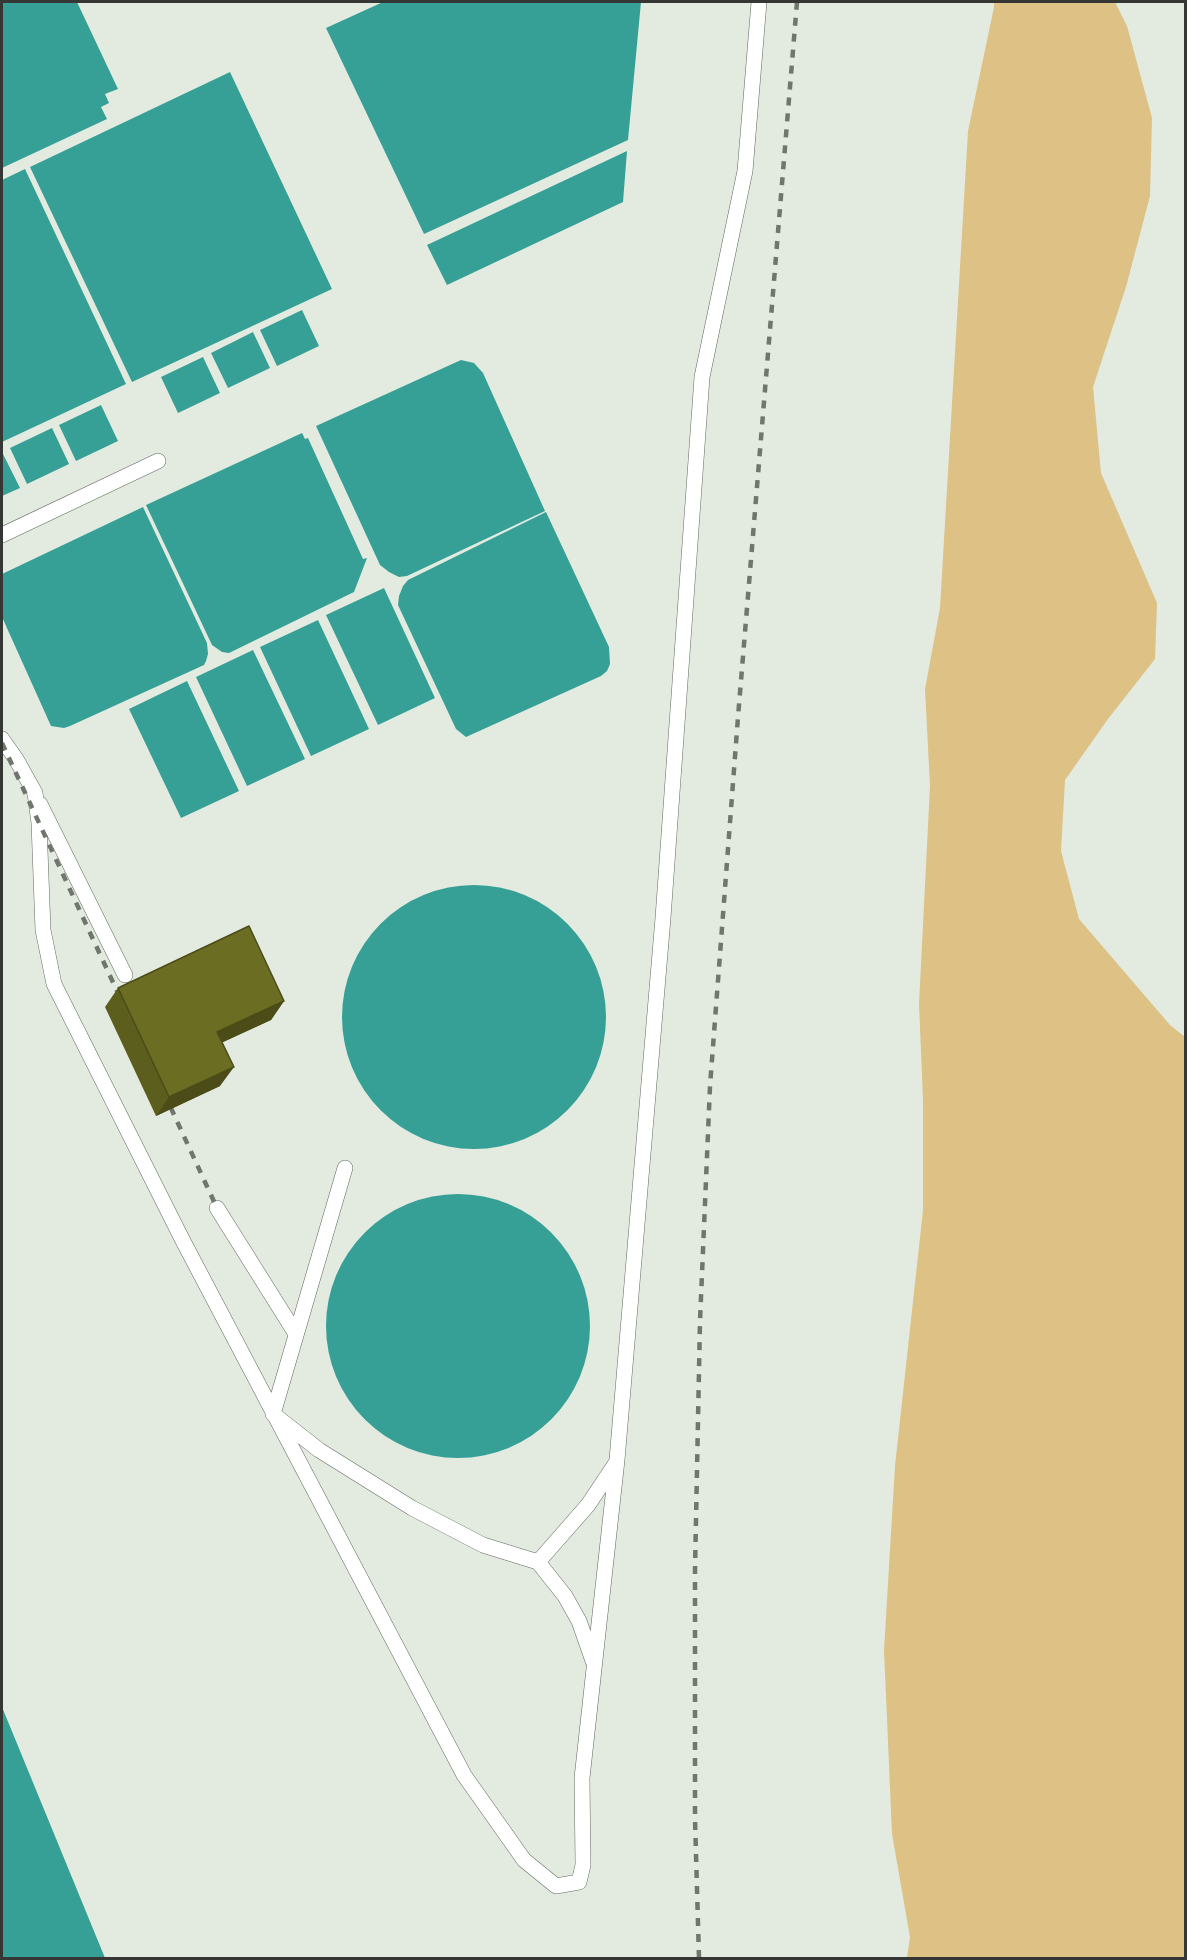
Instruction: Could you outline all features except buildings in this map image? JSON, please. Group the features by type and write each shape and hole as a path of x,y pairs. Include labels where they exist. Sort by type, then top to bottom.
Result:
{"lane":[{"path":"35,793 39,824 43,930 54,984 187,1250 464,1775 524,1860 556,1886 579,1882 584,1865 582,1778 617,1460 662,930 702,377 744,171 759,2"},
{"path":"2,535 158,461"},
{"path":"2,739 35,793 125,975"},
{"path":"273,1414 345,1168"},
{"path":"217,1208 296,1334"},
{"path":"273,1414 319,1450 412,1508 483,1545 538,1562 565,1596 579,1621 595,1667"},
{"path":"538,1562 588,1505 617,1460"}],"shaded area":[{"path":"994,2 1115,2 1127,26 1152,118 1150,196 1126,287 1093,387 1101,473 1157,603 1155,659 1108,719 1065,780 1061,851 1079,919 1170,1025 1185,1037 1185,1958 907,1958 910,1937 892,1834 884,1650 895,1466 923,1210 923,1099 919,1004 930,786 925,689 940,608 968,131"}],"water":[{"path":"2,2 77,2 118,89 105,94 109,103 101,107 107,119 2,168"},
{"path":"383,2 641,2 628,140 424,234 326,28"},
{"path":"230,72 332,289 132,382 30,167"},
{"path":"627,151 623,202 447,285 427,245"},
{"path":"25,169 126,384 2,442 2,180"},
{"path":"302,310 319,346 277,366 260,330"},
{"path":"253,332 270,368 228,388 211,353"},
{"path":"203,357 220,393 178,413 161,377"},
{"path":"461,360 474,363 483,373 545,511 407,576 399,577 380,565 316,426"},
{"path":"101,405 118,441 76,461 59,425"},
{"path":"52,428 69,464 27,484 10,448"},
{"path":"302,433 305,439 308,438 363,559 367,558 354,592 229,653 222,652 212,645 146,505"},
{"path":"2,452 20,488 2,496"},
{"path":"143,507 207,643 206,661 204,665 70,726 64,728 51,726 2,617 2,574"},
{"path":"546,512 609,647 610,664 601,676 466,737 456,729 398,605 399,596 408,580"},
{"path":"384,588 435,698 378,725 326,615"},
{"path":"318,620 369,729 311,756 260,647"},
{"path":"253,650 305,759 247,786 196,677"},
{"path":"187,681 239,791 181,818 129,709"},
{"path":"461,885 487,885 512,890 536,900 558,915 576,933 591,955 601,979 606,1017 604,1043 591,1079 576,1101 558,1119 536,1134 512,1144 487,1149 461,1149 436,1144 412,1134 390,1119 372,1101 357,1079 347,1055 342,1030 342,1004 347,979 357,955 372,933 390,915 412,900 436,890"},
{"path":"445,1194 471,1194 496,1199 520,1209 542,1224 560,1242 575,1264 585,1288 590,1326 588,1352 575,1388 560,1410 542,1428 520,1443 496,1453 471,1458 445,1458 420,1453 396,1443 374,1428 356,1410 341,1388 331,1364 326,1339 326,1313 331,1288 341,1264 356,1242 374,1224 396,1209 420,1199"},
{"path":"2,1707 105,1958 2,1958"}],"railway":[{"path":"699,1958 695,1819 695,1570 700,1321 710,1086 797,2"},
{"path":"2,743 124,1006"},
{"path":"164,1093 217,1208"}]}
